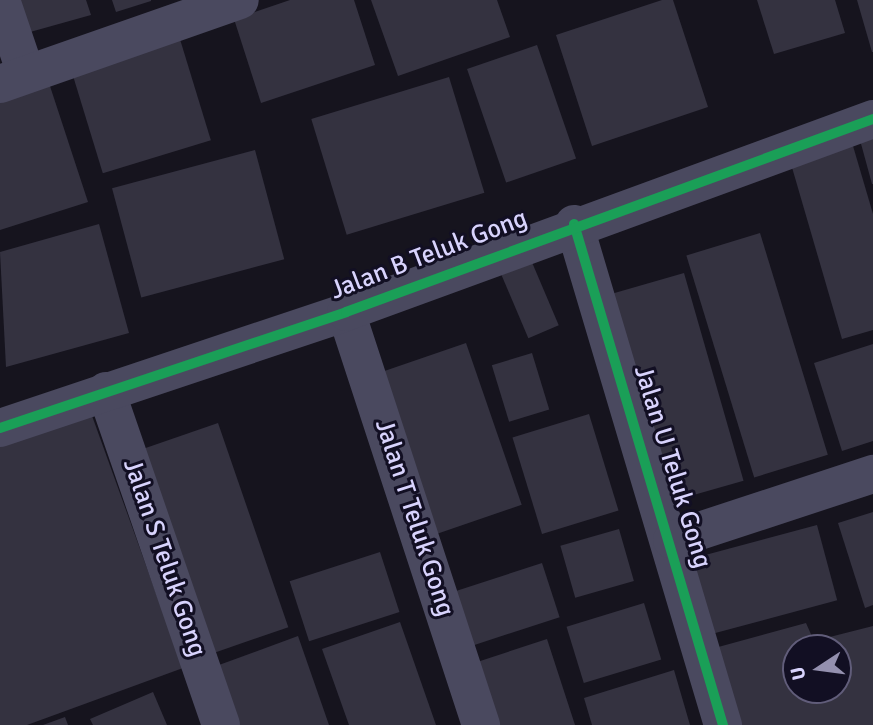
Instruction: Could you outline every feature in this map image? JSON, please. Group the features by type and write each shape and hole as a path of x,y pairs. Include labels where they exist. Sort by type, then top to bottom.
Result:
{"street":[{"path":"1,0 13,79 240,0"},
{"name":"Jalan B Teluk Gong","path":"0,428 346,312 574,224 873,119"},
{"name":"Jalan U Teluk Gong","path":"574,224 671,540 723,725"},
{"name":"Jalan T Teluk Gong","path":"346,312 481,725"},
{"name":"Jalan S Teluk Gong","path":"106,391 221,725"},
{"path":"671,540 873,474"}],"building":[{"path":"13,0 86,0 91,15 23,34"},
{"path":"112,0 151,0 151,1 116,12"},
{"path":"290,0 354,0 375,65 261,103 234,19"},
{"path":"371,0 497,0 510,37 398,76"},
{"path":"662,0 673,0 708,107 592,146 556,35"},
{"path":"757,0 835,0 845,33 774,54"},
{"path":"857,0 873,0 873,52 872,52"},
{"path":"179,36 211,140 103,173 71,69"},
{"path":"537,45 576,158 506,183 467,69"},
{"path":"449,77 484,193 347,235 311,119"},
{"path":"48,80 88,202 0,230 0,96"},
{"path":"873,136 873,184 872,184 860,140"},
{"path":"853,146 873,214 873,330 842,339 791,164"},
{"path":"255,150 284,259 141,297 112,188"},
{"path":"99,224 129,333 6,367 0,252"},
{"path":"760,233 828,455 754,477 686,256"},
{"path":"531,260 559,325 528,338 501,273"},
{"path":"684,273 744,481 663,504 603,296"},
{"path":"466,343 522,505 430,536 374,375"},
{"path":"873,344 873,441 842,451 814,363"},
{"path":"532,353 549,409 509,422 492,365"},
{"path":"91,413 183,668 27,725 0,725 0,446"},
{"path":"589,414 619,511 542,534 512,437"},
{"path":"218,423 288,627 205,656 135,452"},
{"path":"873,512 873,605 865,608 838,523"},
{"path":"817,525 837,600 710,635 689,559"},
{"path":"619,529 634,581 575,598 560,546"},
{"path":"380,552 399,612 309,641 290,581"},
{"path":"542,563 560,617 472,646 455,591"},
{"path":"644,603 661,659 584,683 567,627"},
{"path":"400,622 436,725 349,725 322,649"},
{"path":"806,623 811,634 782,634 782,704 852,704 852,634 842,634 873,626 873,725 731,725 711,649"},
{"path":"298,636 329,725 227,725 208,669"},
{"path":"547,639 575,725 484,725 465,666"},
{"path":"674,670 690,725 592,725 584,698"},
{"path":"153,692 167,725 93,725 90,719"},
{"path":"65,717 68,725 43,725"}],"cycle path":[{"path":"0,428 346,312 873,119"},
{"path":"574,224 723,725"}]}
